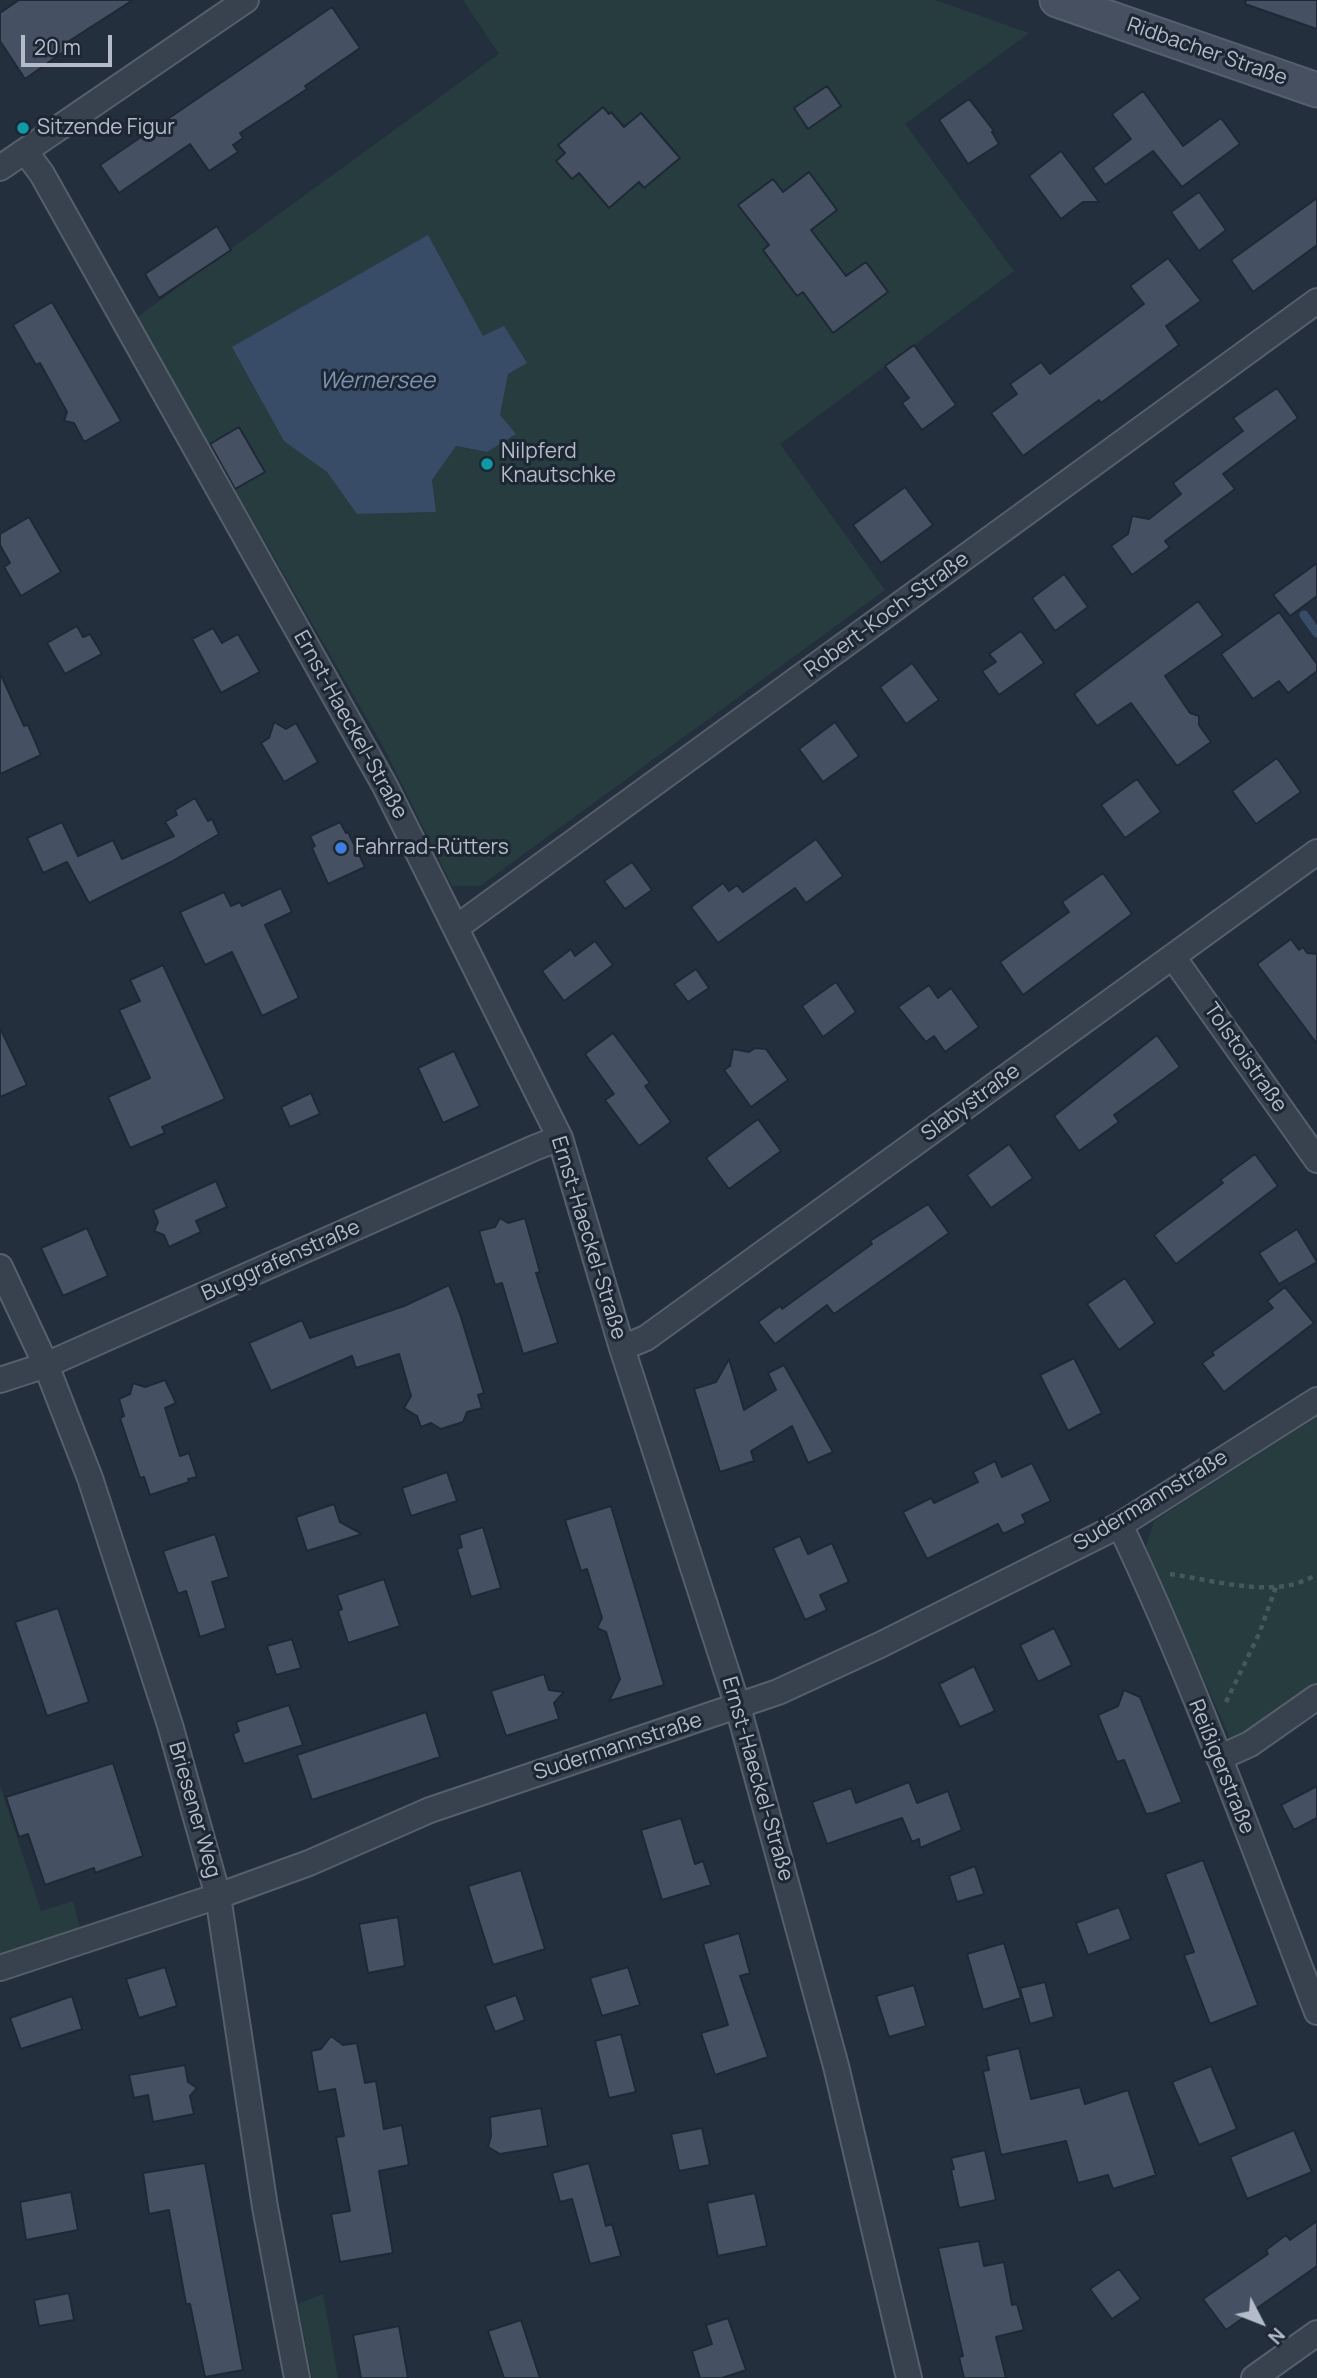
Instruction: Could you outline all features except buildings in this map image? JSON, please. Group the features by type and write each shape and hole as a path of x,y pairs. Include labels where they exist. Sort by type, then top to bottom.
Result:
{"street":[{"path":"0,168 246,0"},
{"name":"Ridbacher Straße","path":"1056,0 1317,90"},
{"name":"Ernst-Haeckel-Straße","path":"25,151 42,174 385,786 560,1138 622,1348 738,1707 836,2066 909,2378"},
{"name":"Robert-Koch-Straße","path":"457,927 1317,301"},
{"name":"Slabystraße","path":"622,1348 646,1338 1317,852"},
{"name":"Tolstoistraße","path":"1173,957 1317,1160"},
{"name":"Burggrafenstraße","path":"0,1380 46,1365 560,1138"},
{"name":"Briesener Weg","path":"0,1267 46,1365 90,1478 170,1725 218,1896 265,2207 297,2378"},
{"name":"Sudermannstraße","path":"0,1968 309,1863 430,1810 778,1692 880,1645 1120,1525 1317,1400"},
{"name":"Reißigerstraße","path":"1120,1525 1145,1577 1219,1758 1317,2012"},
{"path":"1219,1758 1250,1744 1317,1697"},
{"path":"1254,2378 1317,2333"}],"path":[{"path":"1145,1577 1160,1572 1247,1586 1276,1587 1298,1583 1317,1575"},
{"path":"1200,1713 1226,1702 1259,1634 1276,1587"}],"green space":[{"path":"463,0 935,0 1029,33 905,124 1014,271 780,444 885,590 480,886 452,886 384,748 136,318 499,54","holes":["428,235 483,337 527,362 508,373 500,416 516,434 487,452 456,446 432,480 436,512 357,514 327,472"]},
{"path":"1317,1417 1317,1684 1232,1743 1146,1547 1154,1521"},
{"path":"0,1785 41,1911 73,1901 80,1928 0,1955"},
{"path":"323,2294 338,2378 312,2378 298,2304"}],"water":[{"name":"Wernersee","path":"428,235 483,336 504,326 527,363 508,374 500,415 516,434 487,452 456,446 432,480 436,512 357,514 327,472 284,441 232,347"}],"waterway":[{"path":"1304,615 1317,633"}],"place":[{"name":"Sitzende Figur","path":"23,128"},
{"name":"Nilpferd Knautschke","path":"487,464"},
{"name":"Fahrrad-Rütters","path":"341,848"}]}
